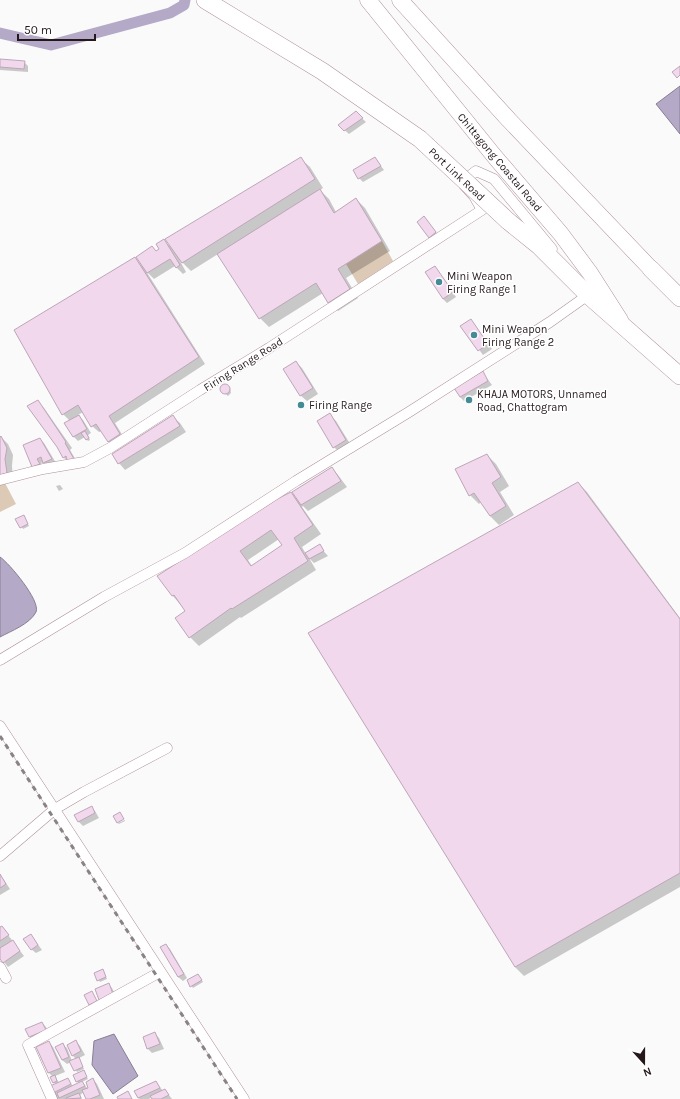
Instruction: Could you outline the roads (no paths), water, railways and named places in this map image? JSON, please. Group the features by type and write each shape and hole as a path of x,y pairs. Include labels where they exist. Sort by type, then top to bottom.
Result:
{"highway":[{"name":"Port Link Road","path":"208,1 322,71 420,139 508,221 593,291 626,328 680,376"},
{"path":"651,269 680,298"}],"main road":[{"name":"Chittagong Coastal Road","path":"368,0 495,157 561,234 573,260 593,291"},
{"path":"400,0 509,120 651,269"}],"street":[{"name":"Firing Range Road","path":"0,480 43,469 84,462 110,448 269,348 482,210 474,196 464,185 467,178 476,171 494,179 546,241 573,260"},
{"path":"0,660 104,596 185,553 296,481 416,408 544,326 593,291"},
{"path":"0,726 244,1099"},
{"path":"0,856 55,809 167,748"},
{"path":"0,966 6,978"},
{"path":"52,1099 28,1045 160,972"}],"waterway":[{"path":"0,33 51,45 170,13 184,5 185,0"}],"railway":[{"path":"0,736 237,1099"}],"place":[{"name":"Mini Weapon Firing Range 1","path":"439,282"},
{"name":"Mini Weapon Firing Range 2","path":"474,335"},
{"name":"KHAJA MOTORS, Unnamed Road, Chattogram","path":"469,400"},
{"name":"Firing Range","path":"301,405"}]}
